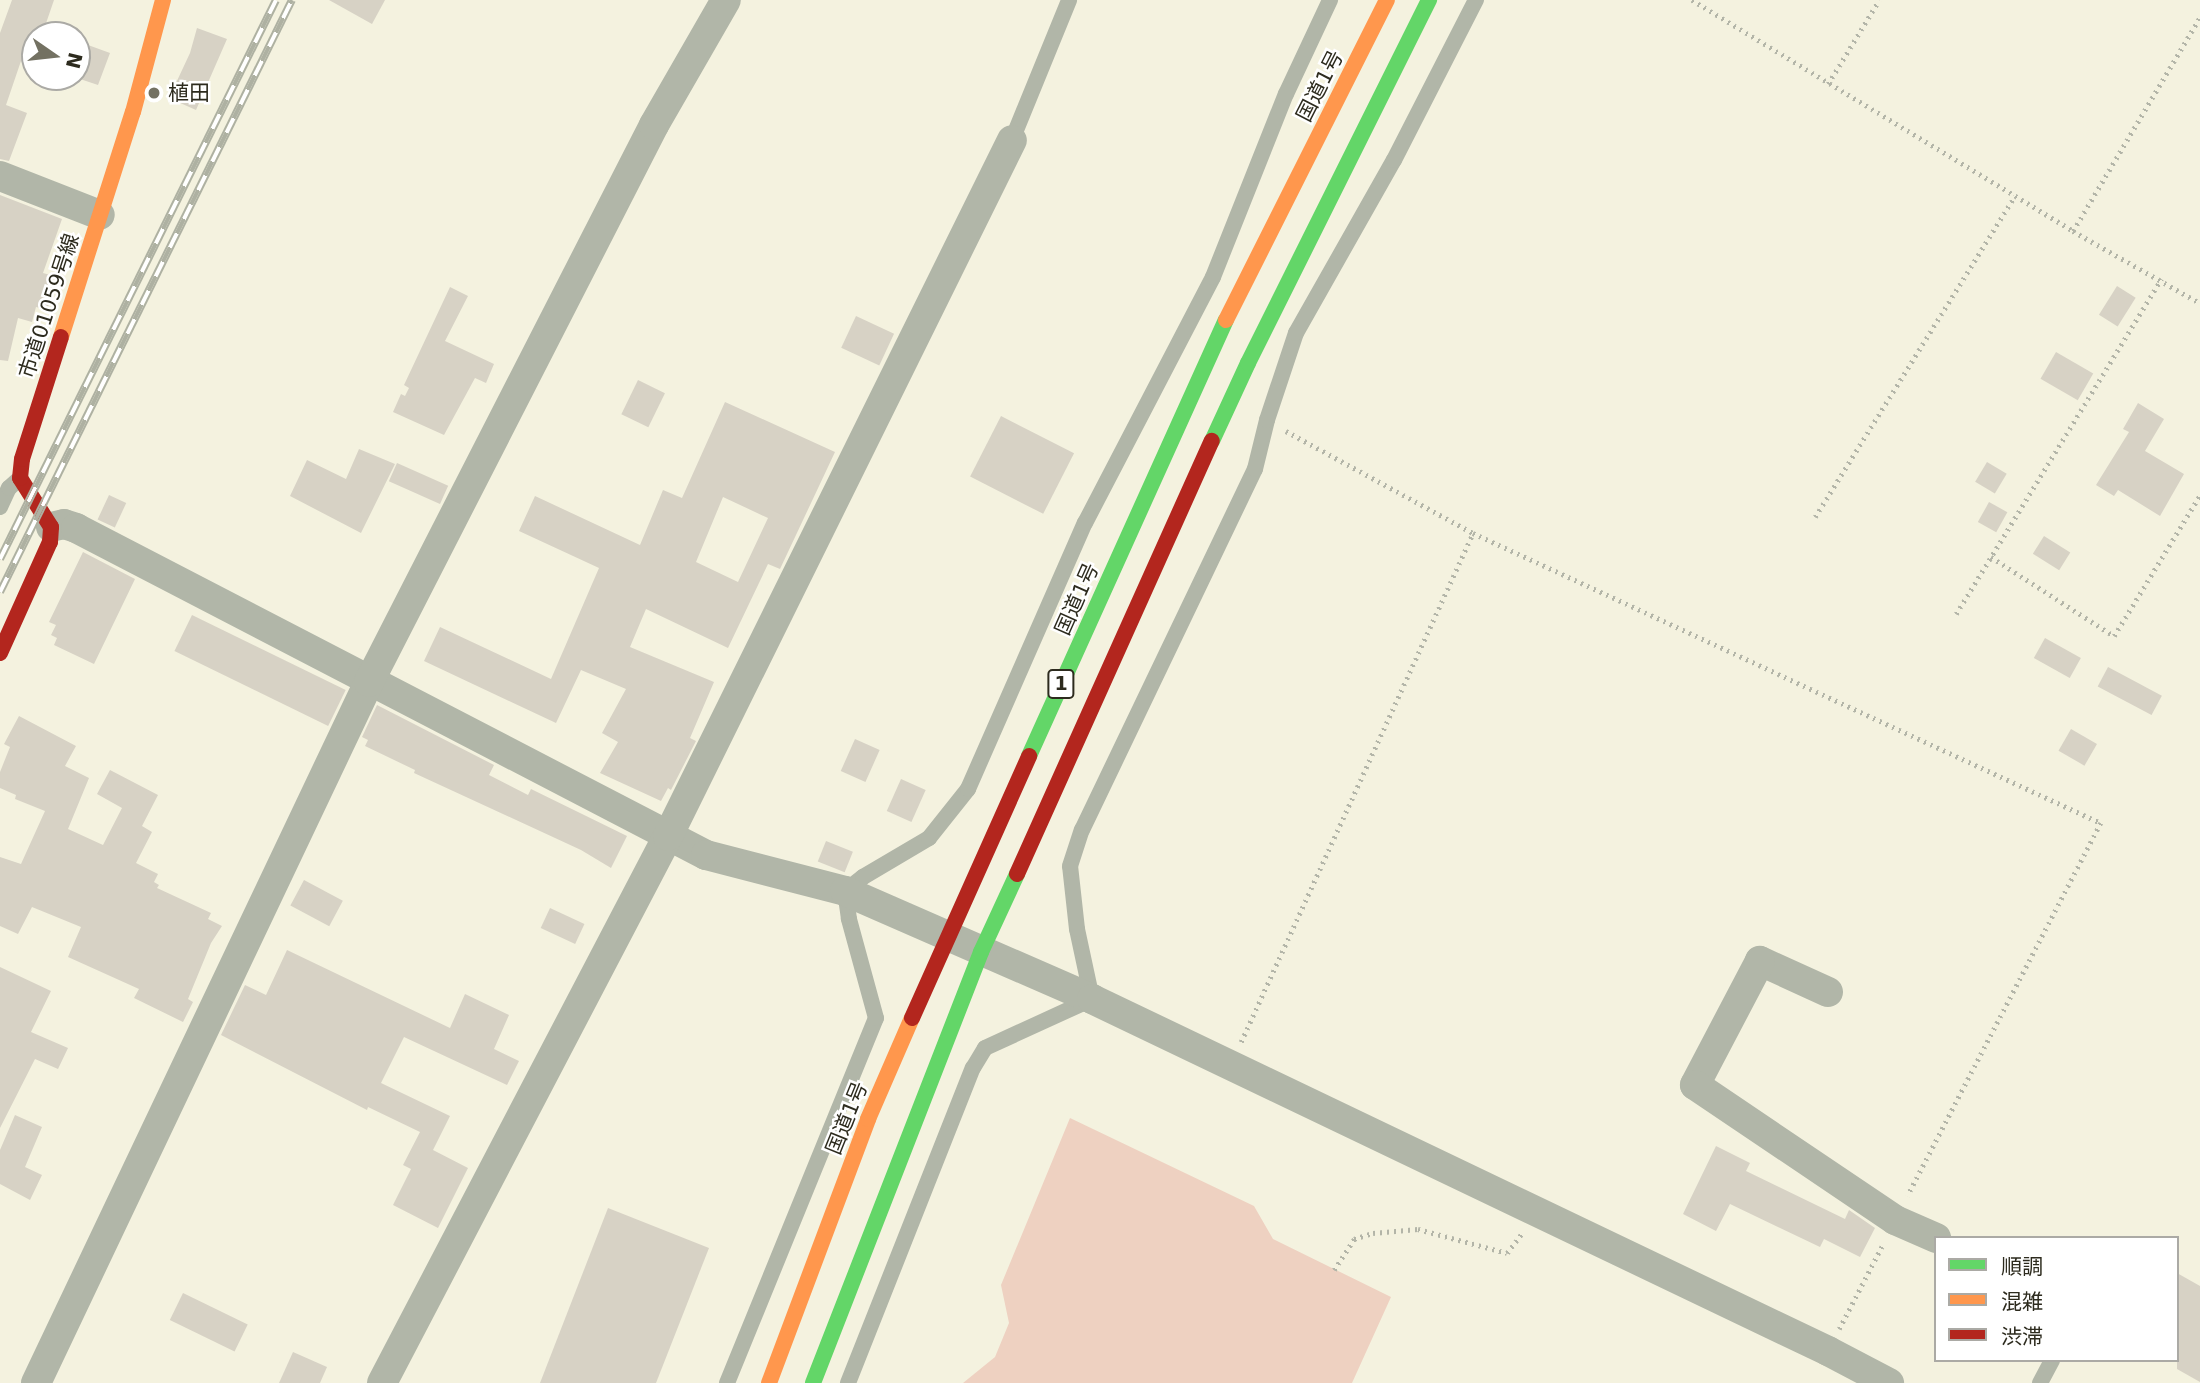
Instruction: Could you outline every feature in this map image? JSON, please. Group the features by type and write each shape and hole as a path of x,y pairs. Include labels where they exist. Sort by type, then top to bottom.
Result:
{"main road":[{"name":"市道01059号線","path":"20,478 22,460 100,215 163,0"},
{"name":"国道1号","path":"769,1383 868,1119 948,936 1214,344 1387,0"},
{"name":"1","path":"813,1383 981,953 1248,363 1429,0"},
{"path":"0,653 46,555 51,527 20,478"}],"street":[{"path":"37,1383 369,682 654,125 726,0"},
{"path":"382,1383 668,836 1012,140"},
{"path":"0,176 100,215"},
{"path":"51,527 64,524 76,528 706,855 845,891 981,953 1092,999 1229,1067 1828,1351 1889,1383"},
{"path":"1829,992 1760,961 1695,1085 1895,1220 1934,1237"}],"lane":[{"path":"1012,140 1069,0"},
{"path":"727,1383 876,1017 849,919 845,891 863,877 929,838 968,789 1085,523 1213,277 1286,94 1330,0"},
{"path":"848,1383 973,1068 985,1048 1092,999 1077,929 1070,866 1082,830 1255,470 1266,420 1296,332 1394,160 1476,0"},
{"path":"0,507 9,488 20,478"},
{"path":"2040,1383 2051,1362"}],"path":[{"path":"1692,0 2073,231 2200,303"},
{"path":"1828,84 1880,0"},
{"path":"2073,231 2200,17"},
{"path":"1815,517 2015,196"},
{"path":"1956,614 2161,279"},
{"path":"1266,420 1473,533 2101,823 1828,1351"},
{"path":"1991,557 2114,636 2200,495"},
{"path":"1229,1067 1473,533"},
{"path":"1334,1269 1354,1239 1373,1233 1418,1229 1507,1253 1537,1213"}],"shaded area":[{"path":"1070,1118 1254,1206 1273,1239 1391,1297 1352,1383 963,1383 995,1357 1009,1323 1001,1285"}],"building":[{"path":"12,0 54,0 47,21 21,21 21,61 6,105 27,113 9,161 0,159 0,33"},
{"path":"329,0 385,0 372,24"},
{"path":"197,28 227,39 196,110 169,98 190,53"},
{"path":"91,46 110,53 98,85 91,83"},
{"path":"0,195 62,219 43,273 54,276 51,287 54,288 47,310 36,307 32,322 18,318 8,361 0,360"},
{"path":"2117,286 2136,298 2118,326 2099,315"},
{"path":"450,287 468,296 445,341 494,364 486,383 475,378 444,435 393,412 401,394 405,396 409,388 404,385"},
{"path":"856,316 894,334 879,365 841,348"},
{"path":"2056,352 2093,373 2078,400 2040,379"},
{"path":"638,380 665,393 648,427 621,414"},
{"path":"725,402 835,452 780,569 768,564 728,648 646,609 630,647 714,682 690,738 696,741 671,790 668,788 661,801 600,773 618,742 602,733 626,689 581,670 556,723 424,661 440,627 551,679 599,568 519,531 535,496 640,545 663,490 682,498","holes":["723,497 768,518 738,582 696,562"]},
{"path":"2138,403 2164,419 2145,451 2184,474 2160,516 2118,490 2114,496 2096,485 2129,432 2123,429"},
{"path":"1001,416 1074,453 1043,514 970,477"},
{"path":"359,449 395,464 361,533 290,496 307,460 346,479"},
{"path":"1987,462 2007,474 1995,494 1975,482"},
{"path":"397,463 448,486 440,504 389,481"},
{"path":"109,495 126,503 115,528 98,519"},
{"path":"1989,502 2007,512 1996,532 1978,522"},
{"path":"2044,536 2070,552 2059,570 2033,554"},
{"path":"83,552 135,579 94,664 54,645 57,638 51,635 56,625 49,622"},
{"path":"192,615 346,690 328,726 174,651"},
{"path":"2045,638 2081,658 2070,678 2034,658"},
{"path":"2108,667 2162,696 2152,715 2098,686"},
{"path":"377,705 494,765 489,775 528,795 531,789 627,836 611,868 581,850 414,773 415,770 365,746 368,740 362,737"},
{"path":"19,716 76,746 65,766 89,778 68,829 103,845 122,808 97,794 110,770 158,795 142,826 152,832 136,863 158,874 154,882 159,885 157,888 211,913 208,919 222,926 211,943 188,999 193,1002 183,1022 134,998 139,989 68,957 81,927 32,907 18,934 0,926 0,857 21,864 45,811 15,799 16,795 0,788 0,772 10,747 4,744"},
{"path":"2071,729 2097,744 2084,766 2058,751"},
{"path":"855,739 880,750 865,782 841,771"},
{"path":"901,779 926,790 911,822 887,811"},
{"path":"826,841 853,852 845,872 818,861"},
{"path":"304,880 343,901 329,926 290,906"},
{"path":"550,908 584,924 575,944 541,928"},
{"path":"287,950 450,1028 465,994 509,1015 494,1049 519,1061 507,1085 404,1037 381,1083 450,1116 433,1150 468,1168 438,1228 393,1205 411,1169 403,1165 420,1132 368,1107 367,1110 221,1035 245,985 266,995"},
{"path":"0,967 51,991 31,1032 68,1048 58,1069 35,1059 0,1128"},
{"path":"15,1115 42,1127 25,1167 42,1175 30,1200 0,1184 0,1150"},
{"path":"1716,1146 1750,1163 1746,1171 1845,1219 1849,1210 1875,1228 1860,1257 1824,1239 1820,1247 1730,1204 1716,1231 1683,1214"},
{"path":"608,1208 709,1248 656,1383 540,1383"},
{"path":"2179,1274 2200,1286 2200,1382 2177,1369"},
{"path":"183,1293 248,1325 235,1352 170,1320"},
{"path":"293,1352 327,1367 320,1383 279,1383"}],"railway":[{"path":"0,559 276,0"},
{"path":"0,592 292,0"}],"traffic: fast":[{"path":"1212,441 1248,363 1429,0"},
{"path":"1029,756 1226,320"},
{"path":"813,1383 981,952 1017,874"}],"traffic: slow":[{"path":"61,337 133,112 163,0"},
{"path":"1226,320 1387,0"},
{"path":"769,1383 868,1119 912,1018"}],"traffic: jam":[{"path":"0,653 50,542 51,527 20,478 22,459 61,337"},
{"path":"1017,874 1212,441"},
{"path":"912,1018 1029,756"}],"place":[{"name":"植田","path":"154,93"}]}
